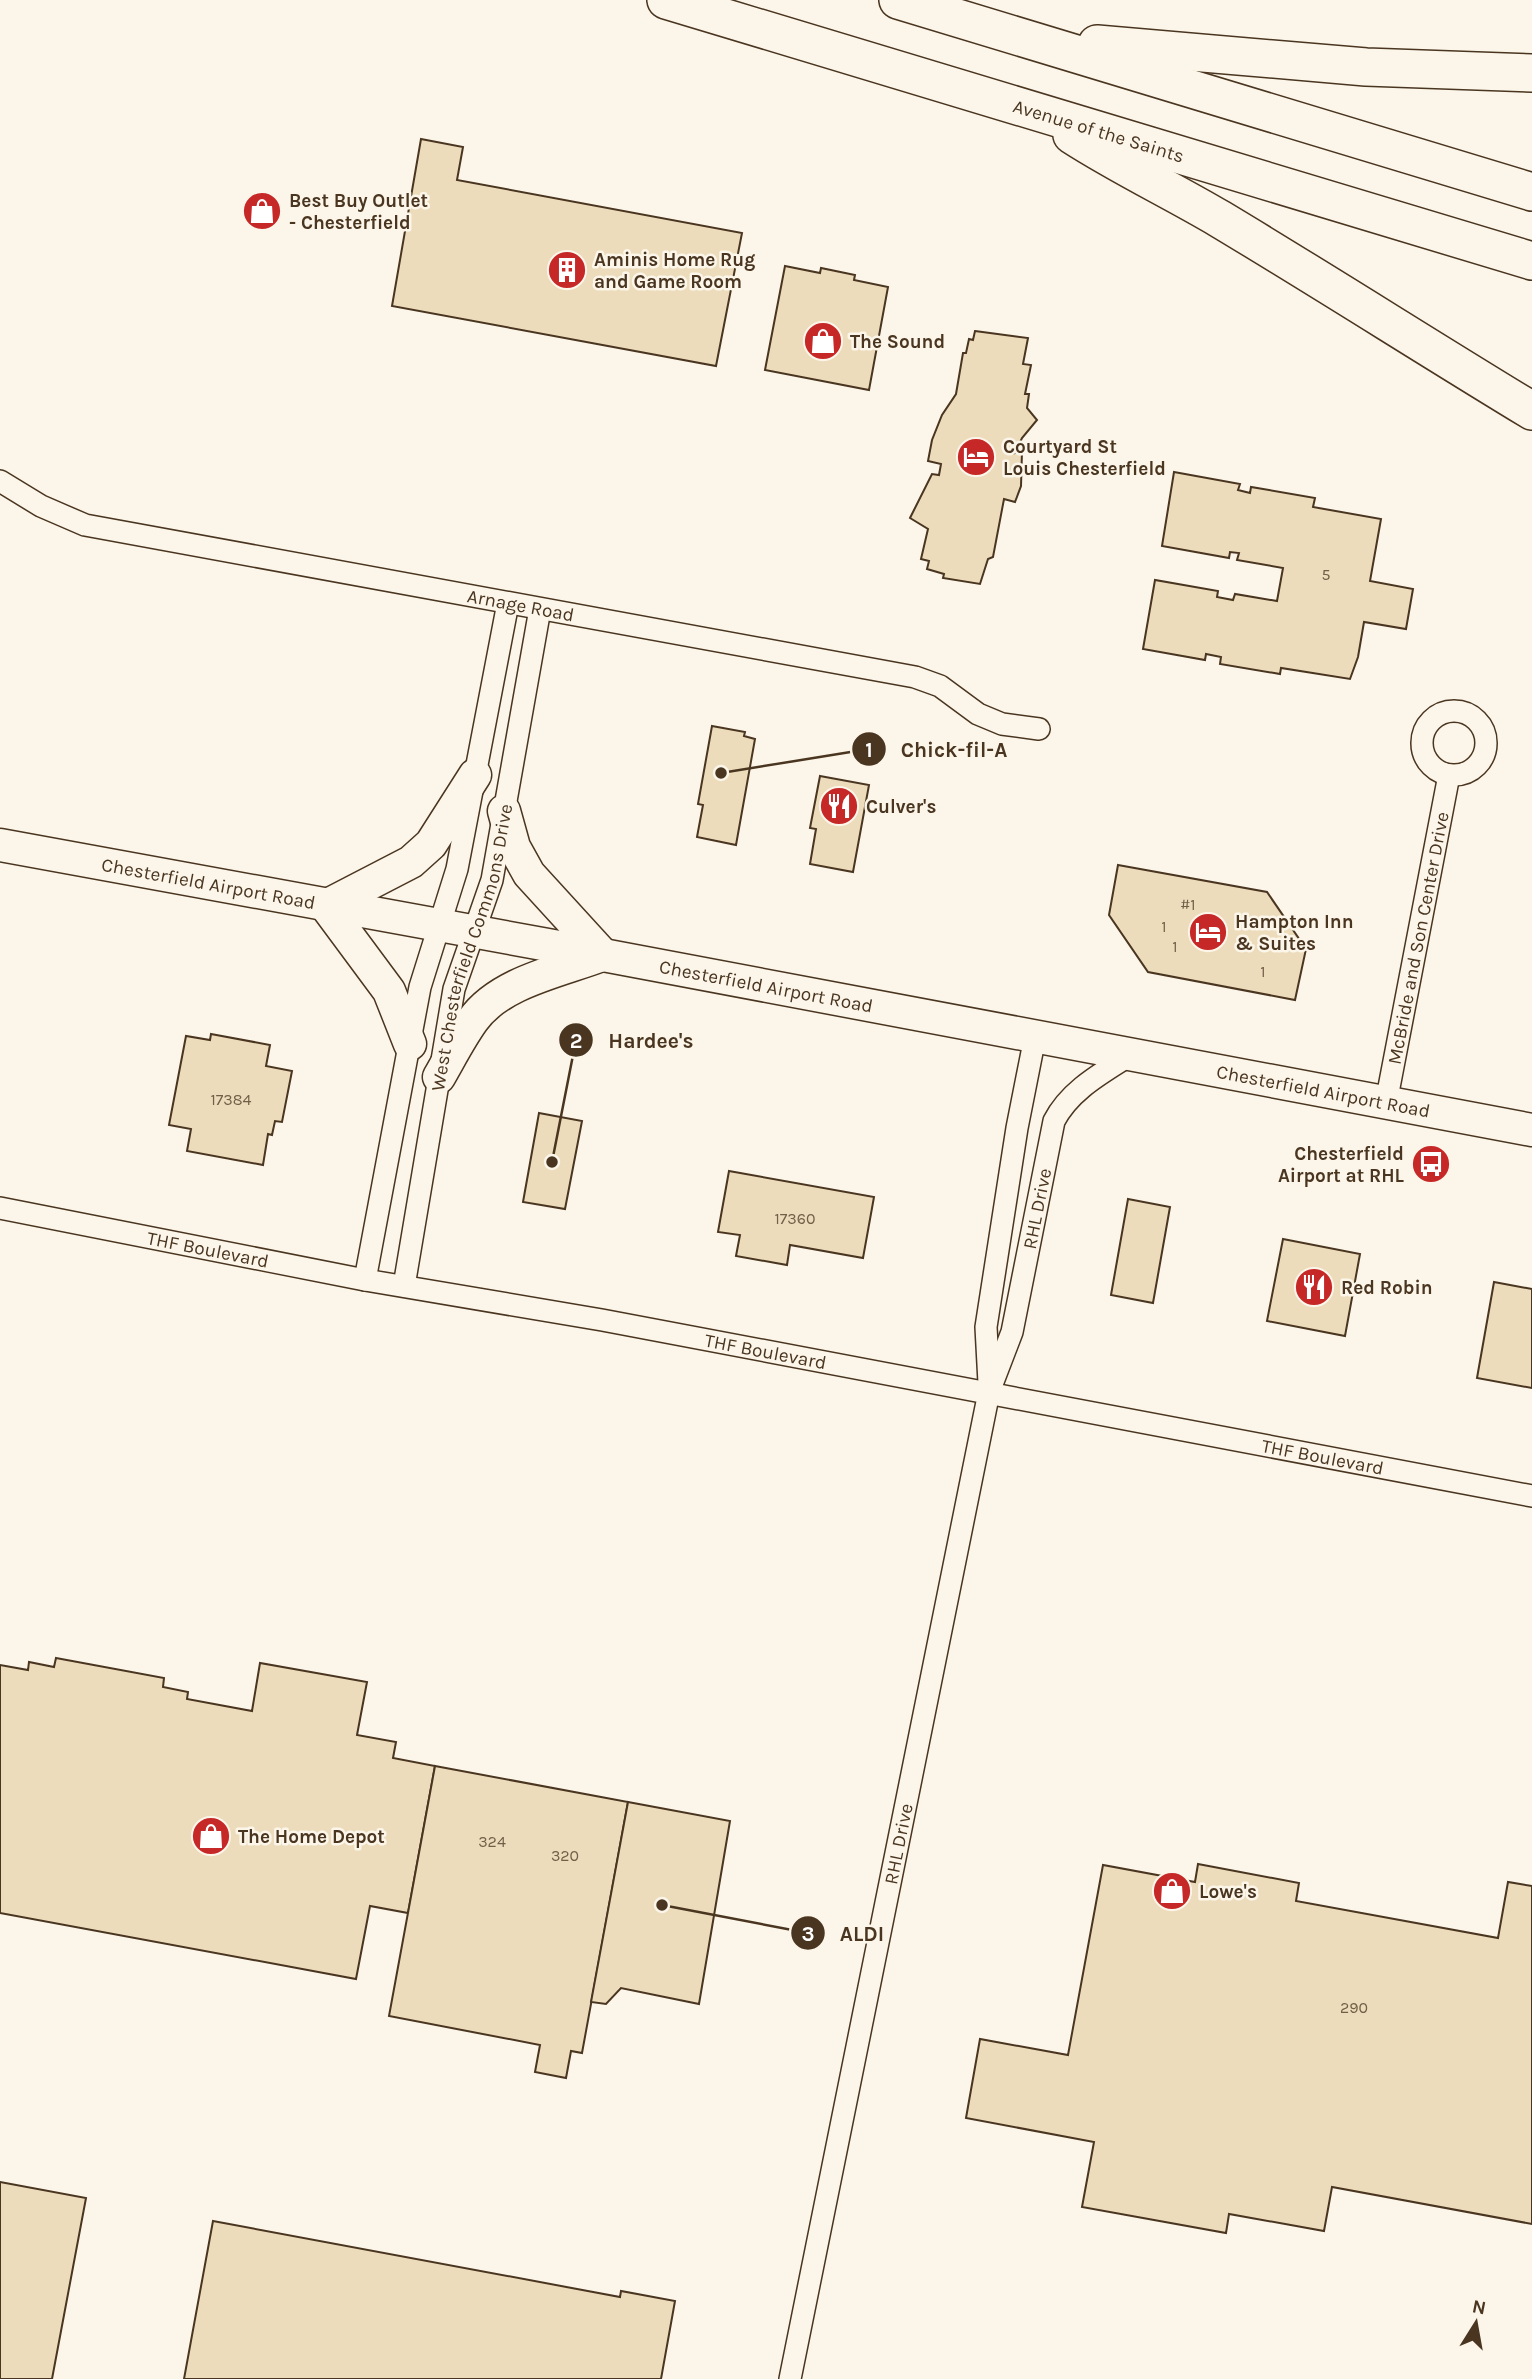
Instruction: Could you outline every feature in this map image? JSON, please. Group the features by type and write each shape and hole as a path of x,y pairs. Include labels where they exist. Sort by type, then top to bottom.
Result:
{"highway":[{"name":"Avenue of the Saints","path":"666,0 1532,261"},
{"path":"898,0 1532,192"},
{"path":"1016,36 1366,67 1532,73"},
{"path":"1033,110 1130,172 1283,257 1532,411"}],"main road":[{"path":"410,1044 390,991 326,906 411,862 430,844 475,775"},
{"path":"439,1077 474,1019 493,1001 513,988 603,955 529,874 514,847 504,811"},
{"name":"Chesterfield Airport Road","path":"0,845 603,955 1532,1130"}],"street":[{"name":"Arnage Road","path":"0,481 41,506 85,525 915,677 940,686 978,714 1002,724 1039,729"},
{"name":"West Chesterfield Commons Drive","path":"365,1280 420,987 457,869 508,603"},
{"name":"West Chesterfield Commons Drive","path":"404,1286 454,989 492,880 540,609"},
{"name":"McBride and Son Center Drive","path":"1386,1103 1448,775"},
{"name":"RHL Drive","path":"989,1392 986,1327 1017,1128 1035,1037"},
{"name":"RHL Drive","path":"790,2379 989,1392 1012,1332 1054,1121 1061,1108 1076,1093 1130,1055"},
{"name":"THF Boulevard","path":"0,1208 365,1280 989,1392 1532,1496"}],"building":[{"name":"Aminis Home Rug and Game Room","path":"421,139 463,147 457,180 742,233 716,366 392,306"},
{"path":"785,266 820,273 821,268 855,275 854,280 888,287 869,390 765,370"},
{"name":"Courtyard St Louis Chesterfield","path":"975,331 1028,338 1023,364 1031,365 1025,394 1029,394 1027,408 1037,420 1022,438 1015,453 1022,451 1021,486 1015,502 1004,499 993,557 988,559 980,584 943,578 944,574 927,569 929,561 921,559 928,529 910,518 932,474 939,475 941,464 928,461 932,440 942,415 956,394 963,353 966,353 969,339 973,340"},
{"path":"1174,472 1240,484 1238,490 1250,493 1251,487 1315,498 1313,507 1381,519 1370,581 1413,589 1406,629 1364,622 1358,657 1350,679 1281,668 1280,674 1220,664 1221,657 1206,654 1205,660 1143,649 1155,580 1218,591 1217,597 1233,600 1235,594 1277,601 1283,568 1237,560 1239,553 1230,552 1229,558 1162,546"},
{"path":"712,726 745,732 744,736 755,739 736,845 697,837 703,805 698,804"},
{"name":"Culver's","path":"820,776 869,785 853,872 810,864 816,829 810,828"},
{"name":"Hampton Inn & Suites","path":"1118,865 1267,892 1306,949 1295,1000 1148,972 1109,915"},
{"path":"211,1034 270,1045 266,1066 292,1071 282,1122 275,1121 272,1135 268,1134 263,1165 187,1151 191,1129 169,1125 186,1036 210,1040"},
{"path":"539,1113 582,1121 565,1209 523,1202"},
{"path":"729,1171 874,1197 863,1258 790,1245 787,1265 736,1256 740,1235 718,1232"},
{"path":"1128,1199 1170,1207 1153,1303 1111,1295"},
{"name":"Red Robin","path":"1283,1239 1360,1254 1345,1336 1267,1321"},
{"path":"1494,1282 1532,1289 1532,1388 1477,1378"},
{"name":"The Home Depot","path":"56,1658 164,1678 163,1687 188,1692 187,1699 252,1711 260,1663 367,1682 357,1735 396,1742 393,1758 435,1766 408,1913 370,1906 356,1979 0,1913 0,1665 28,1670 29,1662 54,1667"},
{"path":"435,1766 628,1802 582,2053 571,2051 566,2078 535,2072 540,2045 389,2016"},
{"path":"628,1802 730,1821 699,2004 621,1988 606,2004 591,2002"},
{"path":"1198,1864 1299,1883 1296,1901 1498,1938 1508,1882 1532,1886 1532,2224 1332,2187 1324,2231 1229,2214 1226,2233 1082,2207 1094,2142 966,2118 980,2039 1068,2055 1103,1865 1195,1882"},
{"path":"0,2182 86,2198 52,2379 0,2379"},
{"path":"213,2221 620,2297 621,2291 675,2301 661,2379 184,2379"}],"place":[{"name":"Best Buy Outlet - Chesterfield","path":"262,211"},
{"name":"Aminis Home Rug and Game Room","path":"567,270"},
{"name":"The Sound","path":"823,341"},
{"name":"Courtyard St Louis Chesterfield","path":"976,457"},
{"name":"Chick-fil-A","path":"721,773"},
{"name":"Culver's","path":"839,806"},
{"name":"Hampton Inn & Suites","path":"1208,932"},
{"name":"Hardee's","path":"552,1162"},
{"name":"Chesterfield Airport at RHL","path":"1431,1164"},
{"name":"Red Robin","path":"1314,1287"},
{"name":"The Home Depot","path":"211,1836"},
{"name":"Lowe's","path":"1172,1891"},
{"name":"ALDI","path":"662,1905"}]}
